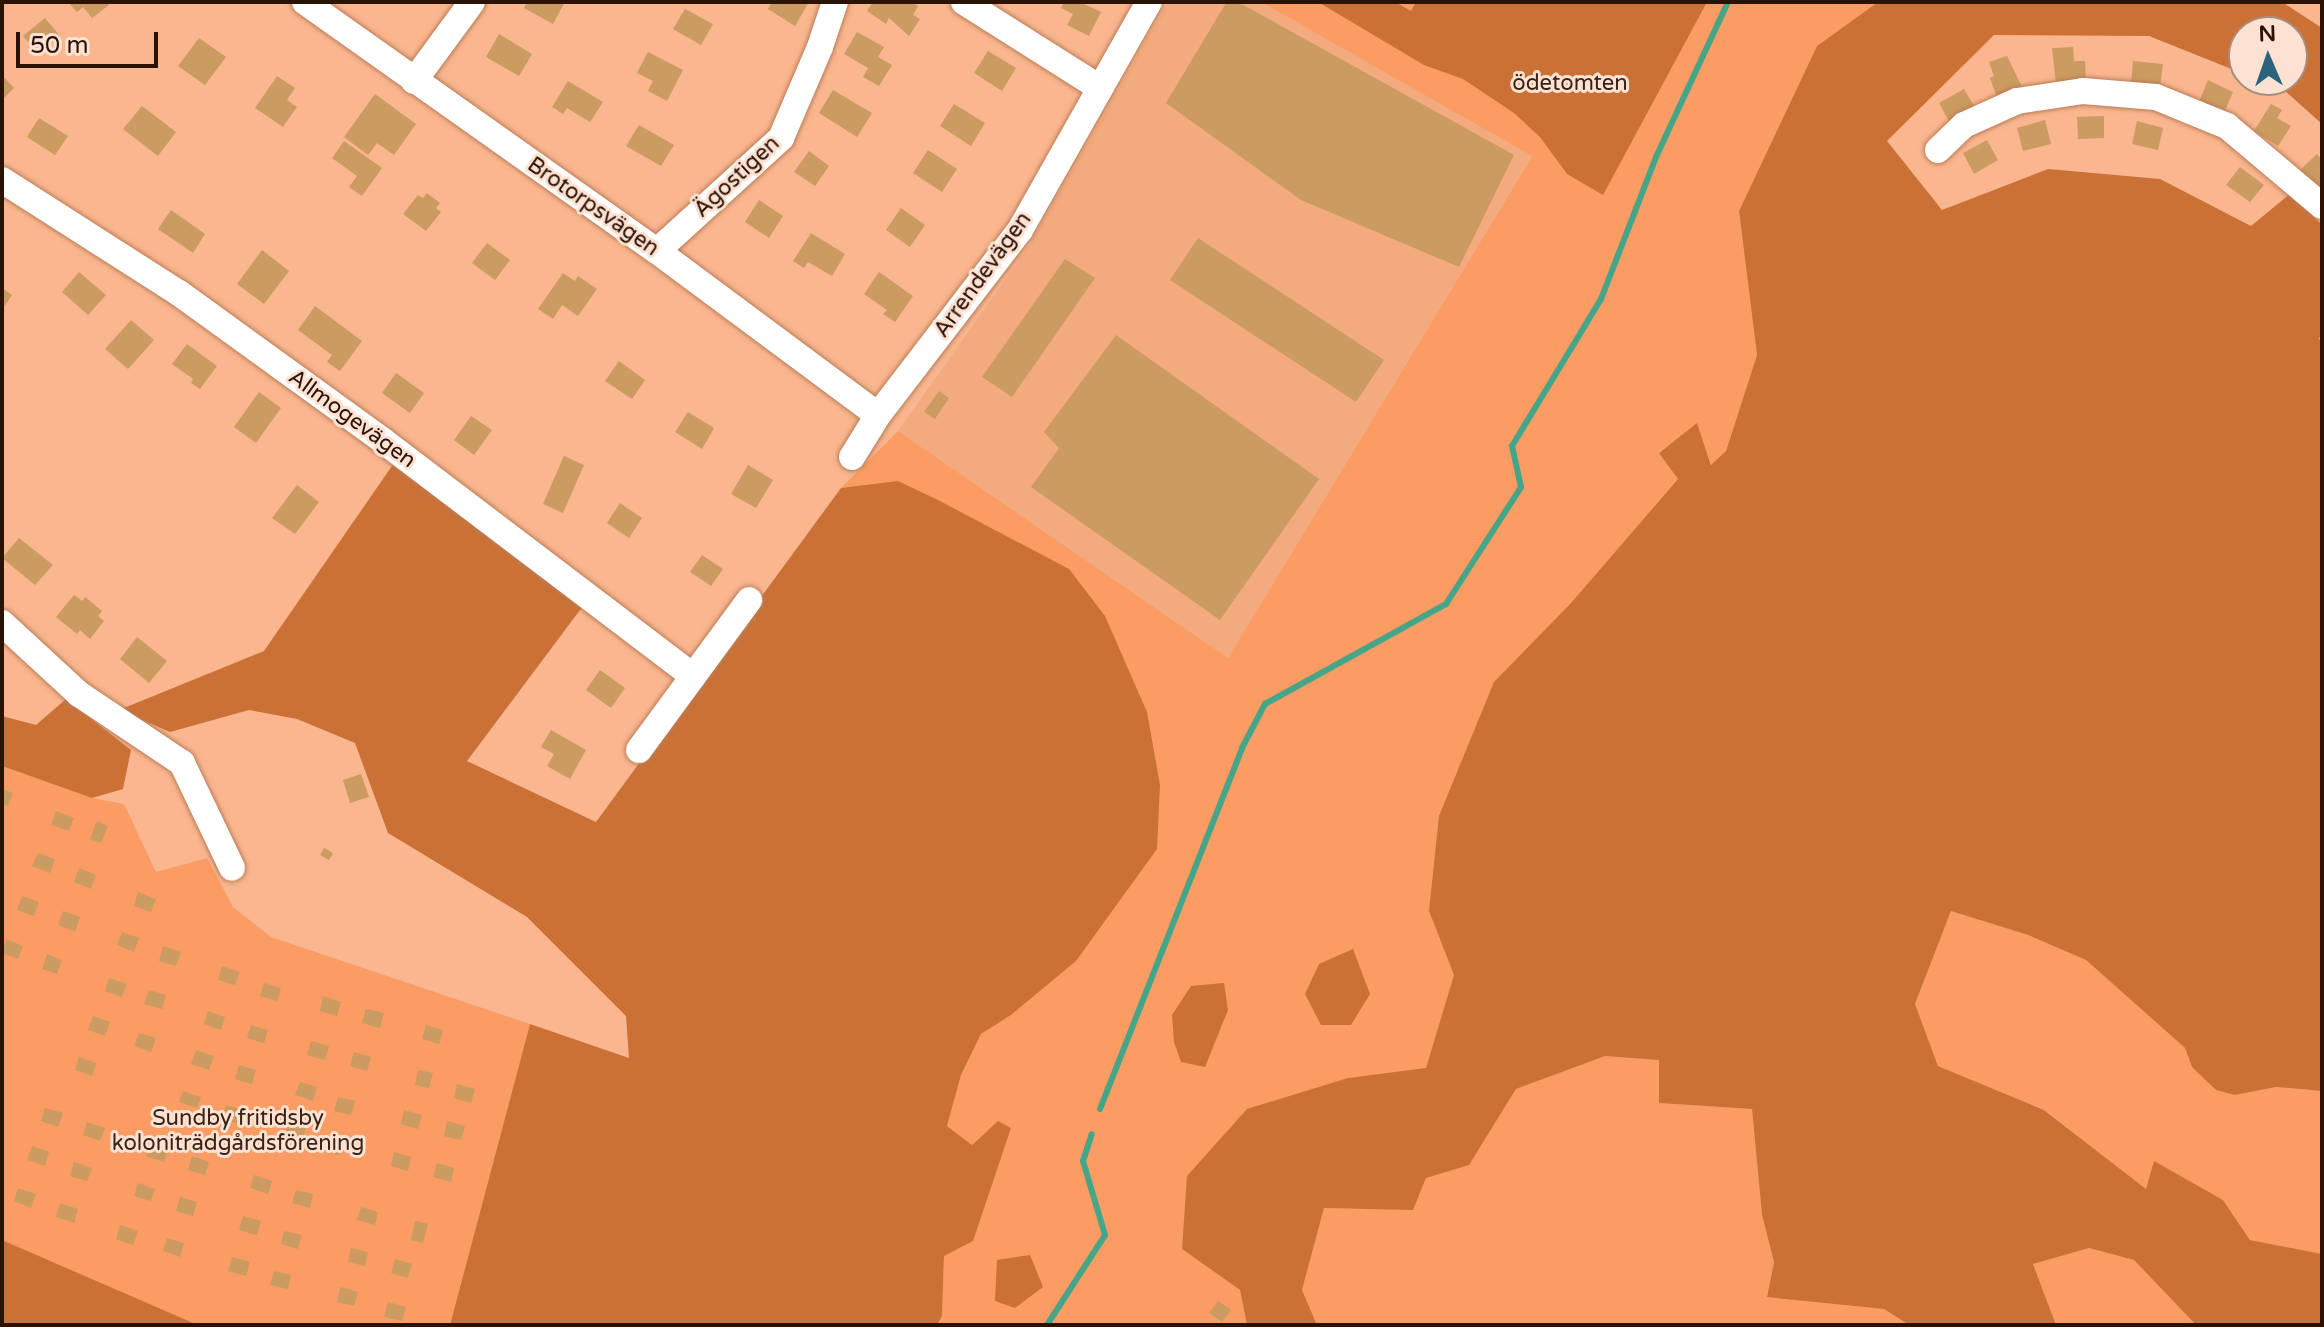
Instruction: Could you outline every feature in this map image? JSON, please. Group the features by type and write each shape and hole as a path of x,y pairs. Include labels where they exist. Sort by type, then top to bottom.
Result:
{"street":[{"name":"Brotorpsvägen","path":"305,2 657,251 878,415"},
{"path":"414,81 472,2"},
{"name":"Ägostigen","path":"657,251 781,138 835,2"},
{"path":"964,2 1100,88"},
{"name":"Arrendevägen","path":"852,457 878,415 1020,230 1149,2"},
{"path":"1938,150 1964,125 2017,101 2083,91 2156,97 2227,126 2322,206"},
{"name":"Allmogevägen","path":"2,180 179,293 382,440 692,675"},
{"path":"639,750 749,600"},
{"path":"2,623 79,694 182,763 232,868"}],"shaded area":[{"path":"1168,2 1261,2 1532,155 1228,658 898,431 1029,246"}],"green space":[{"path":"1261,2 1878,2 1817,46 1739,211 1757,355 1726,451 1712,466 1697,424 1659,452 1678,479 1571,603 1494,683 1429,911 1455,975 1426,1069 1348,1078 1182,1249 1240,1290 1247,1325 937,1325 942,1316 944,1256 998,1121 972,1145 947,1126 961,1075 981,1034 1011,1015 898,482 841,488 898,431 1228,658 1532,156"},
{"name":"ödetomten","path":"1318,2 1395,2 1411,11 1416,2 1707,2 1603,195 1567,174 1540,137 1514,113 1463,79 1424,65"},
{"path":"1878,2 2282,2 2304,16 2228,16 2228,68 2149,36 1994,35 1887,141 1942,210 2048,169 2160,179 2251,226 2291,193 2322,225 2322,335 2319,338 2322,345 2322,1091 2276,1087 2235,1095 2216,1090 2192,1067 2185,1048 2086,960 2028,935 1951,911 1915,1004 1938,1066 2044,1110 2146,1189 2154,1161 2223,1200 2250,1240 2322,1254 2322,1325 2196,1325 2134,1260 2089,1248 2033,1264 2056,1325 1909,1325 1884,1309 1767,1297 1774,1262 1762,1215 1752,1109 1659,1103 1659,1060 1605,1056 1516,1089 1469,1165 1426,1178 1413,1210 1324,1208 1302,1290 1317,1325 1247,1325 1240,1290 1182,1249 1187,1176 1247,1109 1348,1078 1426,1068 1454,975 1429,911 1439,816 1494,682 1571,603 1678,479 1659,453 1697,423 1711,465 1726,451 1757,355 1739,211 1817,46"},
{"path":"2308,19 2322,28 2322,124 2291,96 2308,96"},
{"path":"394,463 583,606 467,761 596,822 841,488 898,481 938,500 1069,569 1105,616 1147,712 1160,785 1157,849 1076,961 1011,1015 981,1034 961,1075 947,1126 972,1145 998,1121 1011,1128 973,1241 944,1256 942,1316 937,1325 450,1325 530,1024 629,1058 626,1016 527,917 388,833 355,743 297,719 249,710 170,732 119,710 264,651"},
{"path":"66,699 131,750 123,789 92,798 2,766 2,716 36,725"},
{"name":"Sundby fritidsby koloniträdgårdsförening","path":"2,766 92,798 124,804 156,872 207,858 233,907 271,937 530,1024 450,1325 198,1325 2,1240"},
{"path":"1951,911 2028,935 2086,960 2185,1048 2192,1067 2235,1095 2276,1087 2322,1091 2322,1254 2250,1240 2223,1200 2154,1162 2147,1190 2045,1110 1938,1066 1915,1004"},
{"path":"1353,949 1370,994 1351,1025 1321,1025 1305,994 1319,964"},
{"path":"1224,983 1228,1010 1205,1067 1181,1062 1174,1042 1172,1015 1191,986"},
{"path":"1605,1055 1659,1060 1660,1103 1752,1109 1762,1215 1774,1262 1767,1296 1884,1309 1909,1325 1317,1325 1302,1290 1324,1208 1413,1209 1426,1178 1469,1164 1516,1089"},
{"path":"2,1240 198,1325 2,1325"},
{"path":"2089,1248 2134,1260 2196,1325 2056,1325 2033,1264"},
{"path":"1030,1255 1043,1287 1015,1308 995,1301 997,1260"}],"building":[{"path":"68,2 107,2 109,5 92,18 83,7 77,12"},
{"path":"527,2 565,2 553,24 524,8"},
{"path":"772,2 809,2 795,26 768,9"},
{"path":"873,2 912,2 918,6 913,15 920,19 909,36 889,18 886,24 867,11"},
{"path":"1064,2 1080,2 1101,12 1089,36 1067,25 1073,14 1061,8"},
{"path":"1226,3 1240,3 1514,155 1459,267 1301,200 1166,103"},
{"path":"685,9 713,24 701,45 673,29"},
{"path":"45,18 60,36 39,54 23,36"},
{"path":"857,32 884,47 878,57 892,65 879,86 863,77 868,68 844,54"},
{"path":"499,34 532,54 519,76 486,57"},
{"path":"199,38 226,57 205,85 178,66"},
{"path":"2073,47 2074,61 2085,61 2086,83 2056,84 2052,48"},
{"path":"988,51 1016,68 1002,91 974,73"},
{"path":"648,52 683,70 667,101 648,91 653,81 637,73"},
{"path":"2007,56 2024,91 1998,101 1990,78 1994,76 1989,62"},
{"path":"2133,61 2163,64 2160,87 2131,84"},
{"path":"2,75 14,88 2,100"},
{"path":"277,76 295,88 287,100 297,107 283,127 255,108"},
{"path":"2208,80 2228,90 2228,96 2231,96 2224,113 2199,102"},
{"path":"568,81 603,102 590,122 567,108 563,114 552,107"},
{"path":"1964,89 1976,109 1950,123 1939,103"},
{"path":"833,90 872,113 857,137 819,113"},
{"path":"375,94 416,124 394,155 377,143 368,155 344,137"},
{"path":"954,104 985,123 971,146 940,126"},
{"path":"2271,104 2282,110 2277,118 2291,126 2278,146 2254,131"},
{"path":"142,106 176,132 158,156 123,129"},
{"path":"2104,116 2104,138 2078,139 2077,117"},
{"path":"39,118 68,136 55,155 27,137"},
{"path":"2045,120 2051,144 2023,151 2017,128"},
{"path":"2137,121 2163,128 2158,150 2132,144"},
{"path":"639,125 674,145 661,166 626,146"},
{"path":"1987,140 1998,160 1974,174 1963,153"},
{"path":"344,141 382,168 362,196 349,187 357,176 332,158"},
{"path":"928,150 957,169 942,192 913,173"},
{"path":"809,151 829,166 815,186 794,172"},
{"path":"2317,154 2322,160 2320,192 2300,170"},
{"path":"2240,167 2264,185 2250,202 2226,185"},
{"path":"427,193 440,203 436,208 441,212 426,231 403,214 418,195 423,198"},
{"path":"759,200 783,216 769,238 745,222"},
{"path":"901,208 925,225 910,247 886,230"},
{"path":"171,210 205,234 193,253 158,229"},
{"path":"811,233 845,254 832,276 808,262 804,268 793,261"},
{"path":"1198,238 1384,360 1356,402 1170,280"},
{"path":"487,243 510,260 495,280 472,263"},
{"path":"262,250 289,271 264,304 237,284"},
{"path":"1065,259 1095,278 1012,397 982,377"},
{"path":"79,272 106,295 88,315 62,292"},
{"path":"879,272 913,296 895,322 883,314 887,310 864,294"},
{"path":"563,273 575,281 578,276 597,289 578,316 562,305 553,319 538,309"},
{"path":"2,288 12,295 2,310"},
{"path":"315,306 362,341 340,371 327,362 332,355 298,330"},
{"path":"131,320 154,340 128,369 105,349"},
{"path":"1116,335 1319,479 1220,620 1031,487 1059,448 1044,432"},
{"path":"187,344 217,366 200,389 191,383 193,379 172,364"},
{"path":"619,361 645,380 632,399 605,381"},
{"path":"396,373 424,393 410,413 382,393"},
{"path":"939,391 949,398 935,419 924,412"},
{"path":"259,392 281,408 256,443 234,427"},
{"path":"688,412 714,428 702,449 675,432"},
{"path":"471,416 492,430 474,455 454,440"},
{"path":"564,456 584,465 563,513 543,504"},
{"path":"748,465 773,480 756,508 731,494"},
{"path":"297,485 319,502 295,534 272,518"},
{"path":"620,503 642,518 629,538 607,523"},
{"path":"19,538 53,565 35,585 2,558"},
{"path":"702,555 723,569 711,586 690,572"},
{"path":"74,595 82,601 85,597 102,611 98,616 104,621 90,639 80,630 77,634 56,617"},
{"path":"137,637 167,661 149,683 120,659"},
{"path":"600,670 625,688 611,708 586,690"},
{"path":"551,730 586,750 570,779 547,766 554,754 541,747"},
{"path":"361,774 369,797 350,803 343,780"},
{"path":"2,789 13,793 8,806 2,804"},
{"path":"56,811 74,818 69,831 51,825"},
{"path":"97,821 108,826 101,843 90,839"},
{"path":"324,848 333,853 329,860 320,855"},
{"path":"38,853 55,859 50,873 32,866"},
{"path":"79,868 96,875 91,889 74,882"},
{"path":"138,892 156,899 151,912 134,906"},
{"path":"22,896 39,902 34,916 17,910"},
{"path":"63,911 80,917 75,932 58,925"},
{"path":"122,932 139,938 134,952 117,945"},
{"path":"6,939 23,946 18,959 2,953"},
{"path":"163,946 181,952 176,966 159,961"},
{"path":"47,954 62,960 57,974 42,969"},
{"path":"222,966 240,972 235,985 218,980"},
{"path":"109,978 127,984 122,997 105,991"},
{"path":"264,983 281,988 277,1001 260,996"},
{"path":"149,990 166,995 162,1009 144,1004"},
{"path":"323,996 341,1002 337,1016 320,1011"},
{"path":"366,1009 384,1013 380,1028 362,1023"},
{"path":"208,1011 225,1017 221,1030 204,1024"},
{"path":"93,1016 110,1022 105,1036 88,1030"},
{"path":"251,1025 268,1030 264,1043 247,1038"},
{"path":"426,1025 443,1030 439,1044 422,1039"},
{"path":"139,1033 156,1038 151,1052 134,1046"},
{"path":"311,1041 329,1046 325,1060 307,1055"},
{"path":"196,1050 214,1056 209,1070 191,1064"},
{"path":"354,1052 371,1057 367,1071 350,1066"},
{"path":"79,1057 96,1063 92,1076 75,1070"},
{"path":"239,1065 256,1070 252,1084 235,1079"},
{"path":"418,1070 433,1073 429,1088 415,1085"},
{"path":"300,1082 317,1087 313,1101 295,1095"},
{"path":"457,1084 475,1089 471,1103 454,1098"},
{"path":"183,1091 201,1097 197,1108 179,1102"},
{"path":"338,1097 355,1101 351,1115 334,1111"},
{"path":"226,1105 243,1110 239,1124 222,1119"},
{"path":"45,1108 63,1113 58,1127 41,1121"},
{"path":"404,1110 422,1115 418,1129 401,1124"},
{"path":"447,1121 465,1126 461,1140 444,1136"},
{"path":"87,1122 105,1128 100,1141 83,1135"},
{"path":"288,1123 306,1128 301,1142 284,1137"},
{"path":"327,1137 343,1142 340,1155 323,1151"},
{"path":"151,1143 168,1149 164,1162 146,1156"},
{"path":"32,1146 49,1152 45,1166 27,1160"},
{"path":"394,1152 411,1157 408,1171 391,1166"},
{"path":"192,1156 209,1162 205,1175 188,1170"},
{"path":"74,1162 92,1168 87,1181 70,1176"},
{"path":"437,1163 454,1168 451,1182 433,1177"},
{"path":"254,1175 272,1181 268,1194 250,1188"},
{"path":"138,1183 155,1189 151,1201 134,1196"},
{"path":"18,1188 36,1194 31,1208 14,1201"},
{"path":"296,1190 313,1194 310,1208 292,1203"},
{"path":"180,1197 197,1202 193,1216 176,1211"},
{"path":"60,1203 78,1209 74,1223 56,1217"},
{"path":"361,1207 378,1212 375,1225 357,1220"},
{"path":"243,1216 261,1221 257,1235 239,1230"},
{"path":"415,1221 428,1224 423,1243 411,1240"},
{"path":"120,1225 138,1231 133,1245 116,1239"},
{"path":"284,1231 302,1235 298,1249 281,1244"},
{"path":"167,1238 184,1243 180,1257 163,1251"},
{"path":"351,1248 368,1252 365,1266 348,1262"},
{"path":"232,1257 250,1262 246,1276 228,1271"},
{"path":"395,1259 412,1264 408,1278 391,1273"},
{"path":"274,1271 291,1275 288,1289 270,1285"},
{"path":"340,1287 358,1292 354,1306 337,1302"},
{"path":"1218,1301 1231,1310 1222,1322 1209,1313"},
{"path":"388,1302 406,1307 402,1321 384,1317"}],"waterway":[{"path":"1100,1109 1242,748 1265,704 1446,604 1521,487 1512,446 1601,299 1656,157 1728,2"},
{"path":"1047,1325 1105,1235 1083,1161 1092,1134"}]}
